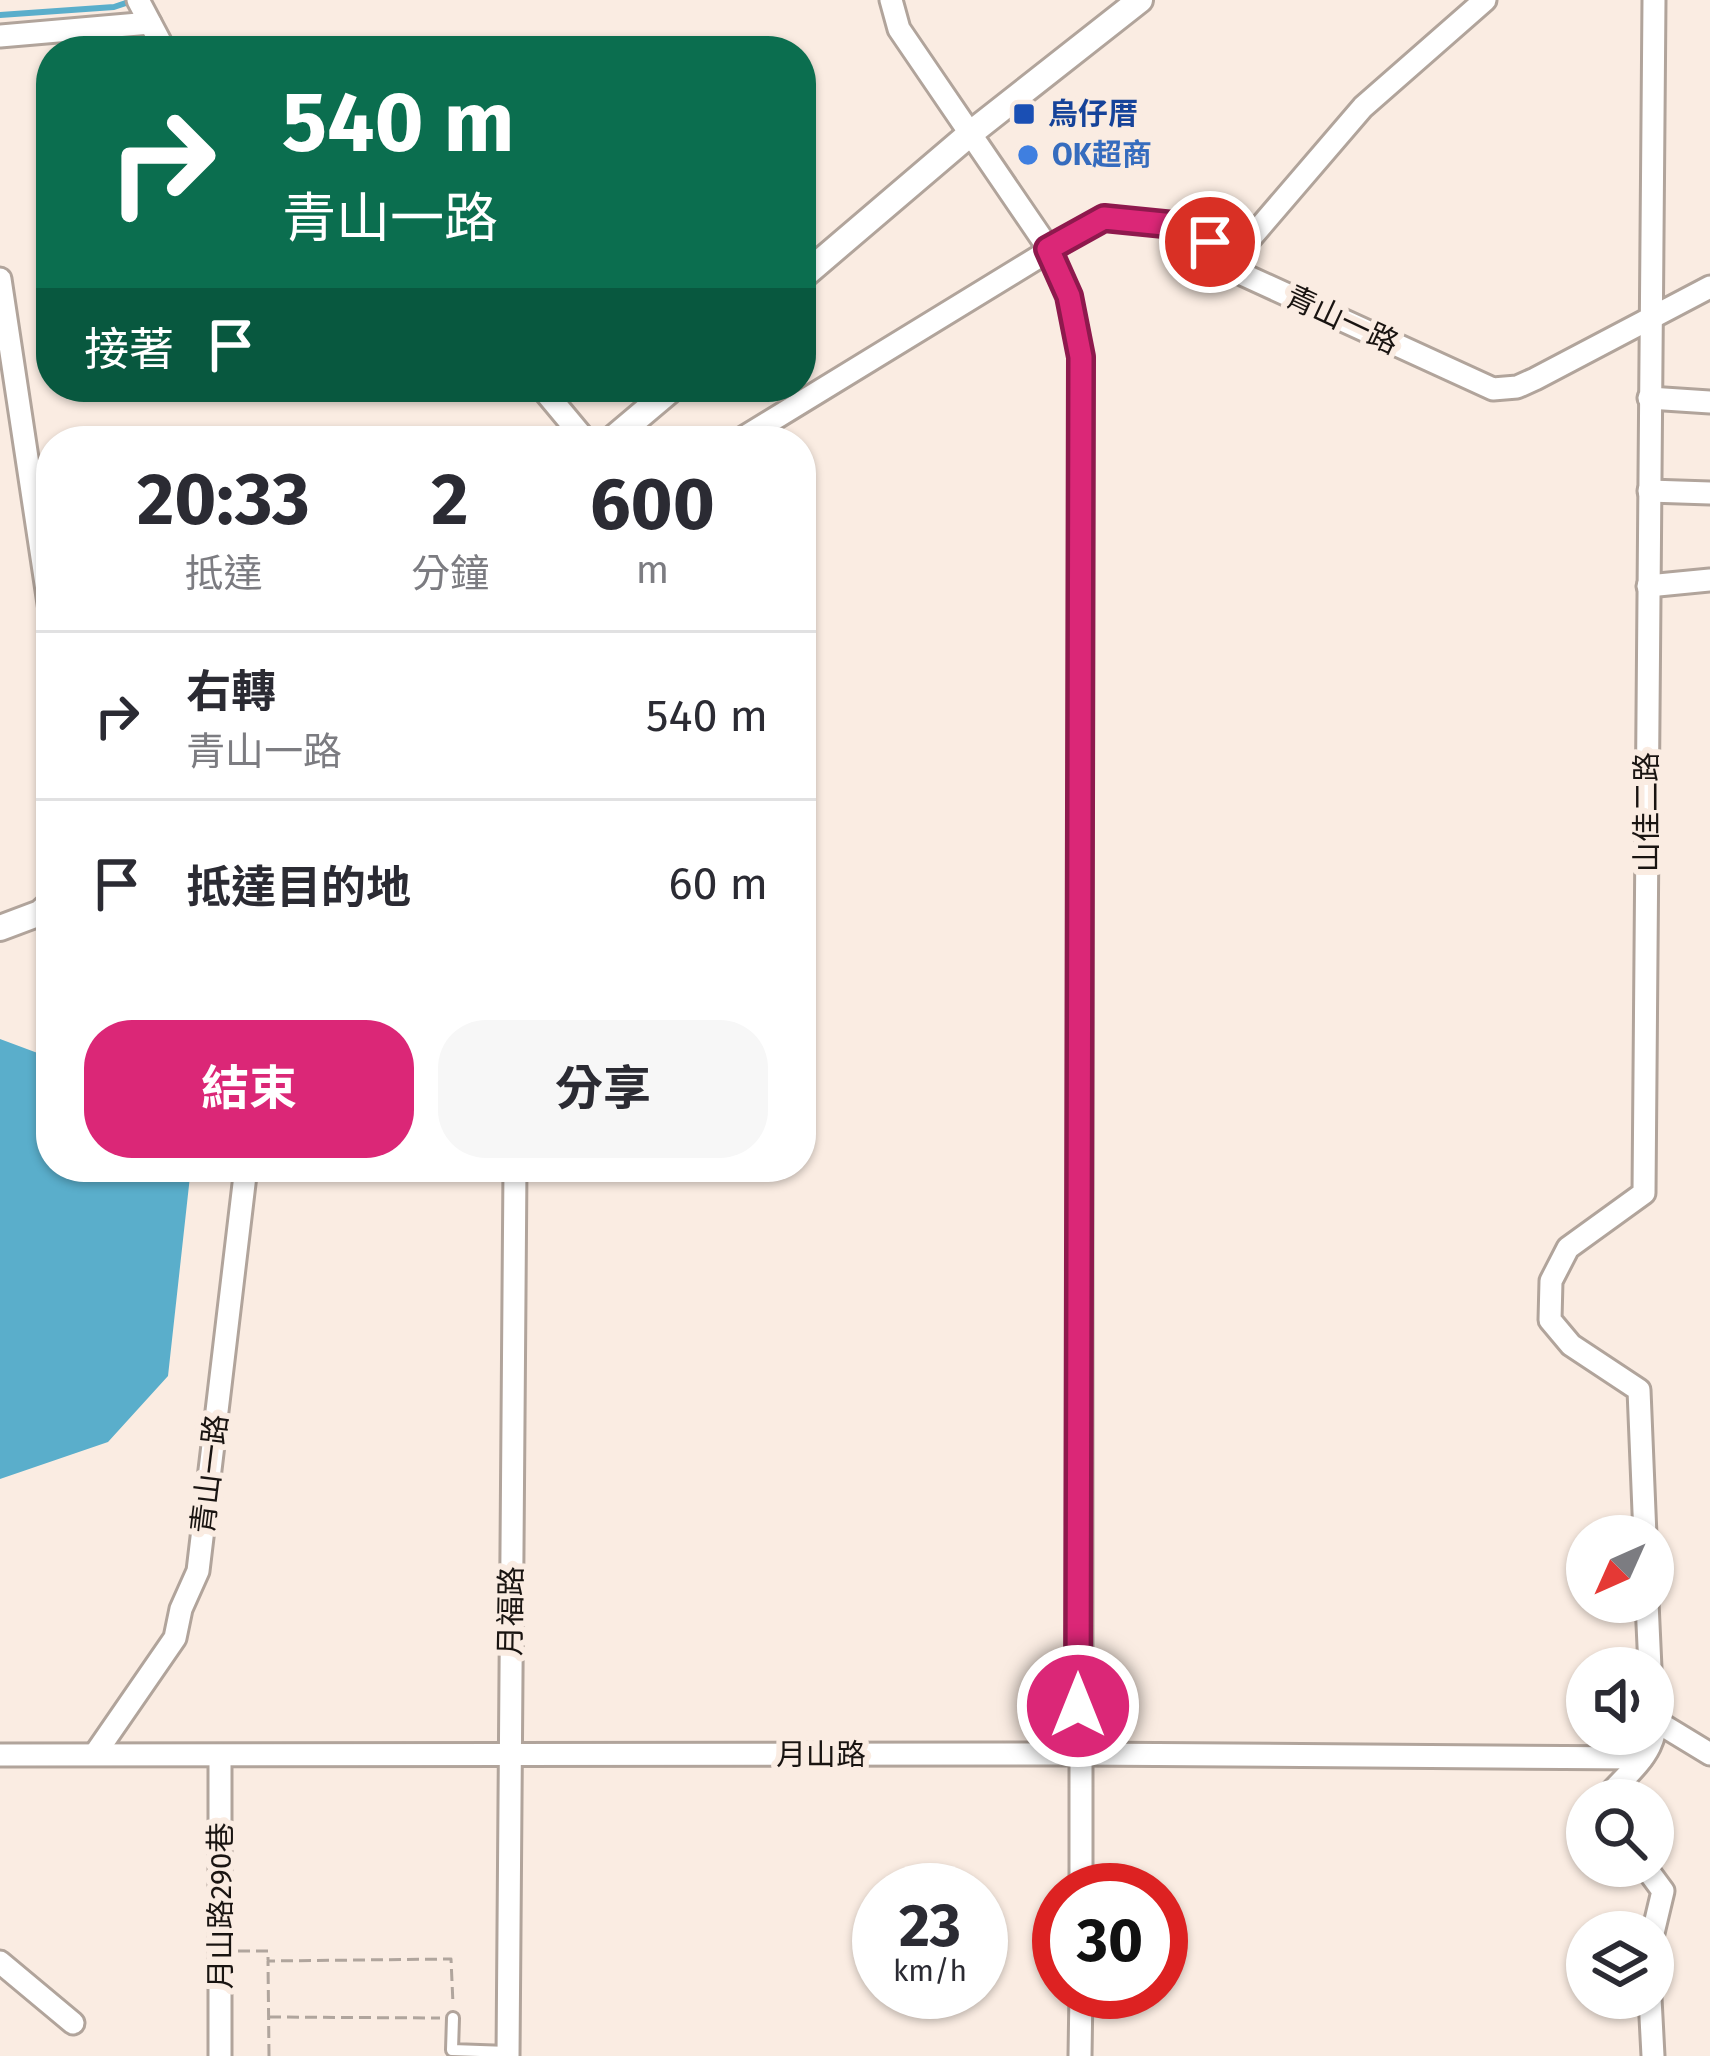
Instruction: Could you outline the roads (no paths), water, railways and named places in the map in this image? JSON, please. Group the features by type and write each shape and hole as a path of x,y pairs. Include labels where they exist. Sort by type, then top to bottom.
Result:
{"street":[{"path":"891,0 899,29 1048,249 1069,296 1081,357 1080,1863"},
{"path":"816,265 971,133 1140,0"},
{"path":"1230,262 1363,106 1485,0"},
{"name":"山佳二路","path":"1644,1515 1639,1390 1571,1345 1550,1320 1551,1281 1568,1248 1644,1193 1654,0"},
{"path":"0,36 144,10"},
{"name":"青山一路","path":"816,393 1104,218 1184,226 1210,242 1244,274 1493,388 1517,388 1710,287"},
{"path":"0,279 36,518"},
{"path":"1649,398 1710,402"},
{"path":"554,402 574,426"},
{"path":"628,426 656,402"},
{"name":"青山一路","path":"762,426 801,402"},
{"path":"1649,491 1710,494"},
{"path":"1648,586 1710,580"},
{"path":"0,928 36,914"},
{"name":"青山一路","path":"95,1754 175,1638 181,1609 198,1571 244,1182"},
{"name":"月福路","path":"508,2054 515,1182"},
{"path":"1674,1733 1710,1754"},
{"name":"月山路","path":"0,1755 1642,1758"},
{"path":"1623,1779 1644,1755"},
{"name":"月山路290巷","path":"220,1756 220,2056"},
{"path":"0,1962 73,2024"},
{"path":"1080,2056 1081,2019"},
{"path":"1651,2019 1653,2056"}],"lane":[{"path":"453,2018 452,2050 508,2054"}],"water":[{"path":"0,1039 36,1052 36,1182 189,1182 168,1376 108,1442 0,1479"}],"waterway":[{"path":"0,15 114,7 132,1"}],"place":[{"name":"烏仔厝","path":"1024,114"},
{"name":"OK超商","path":"1028,155"}]}
